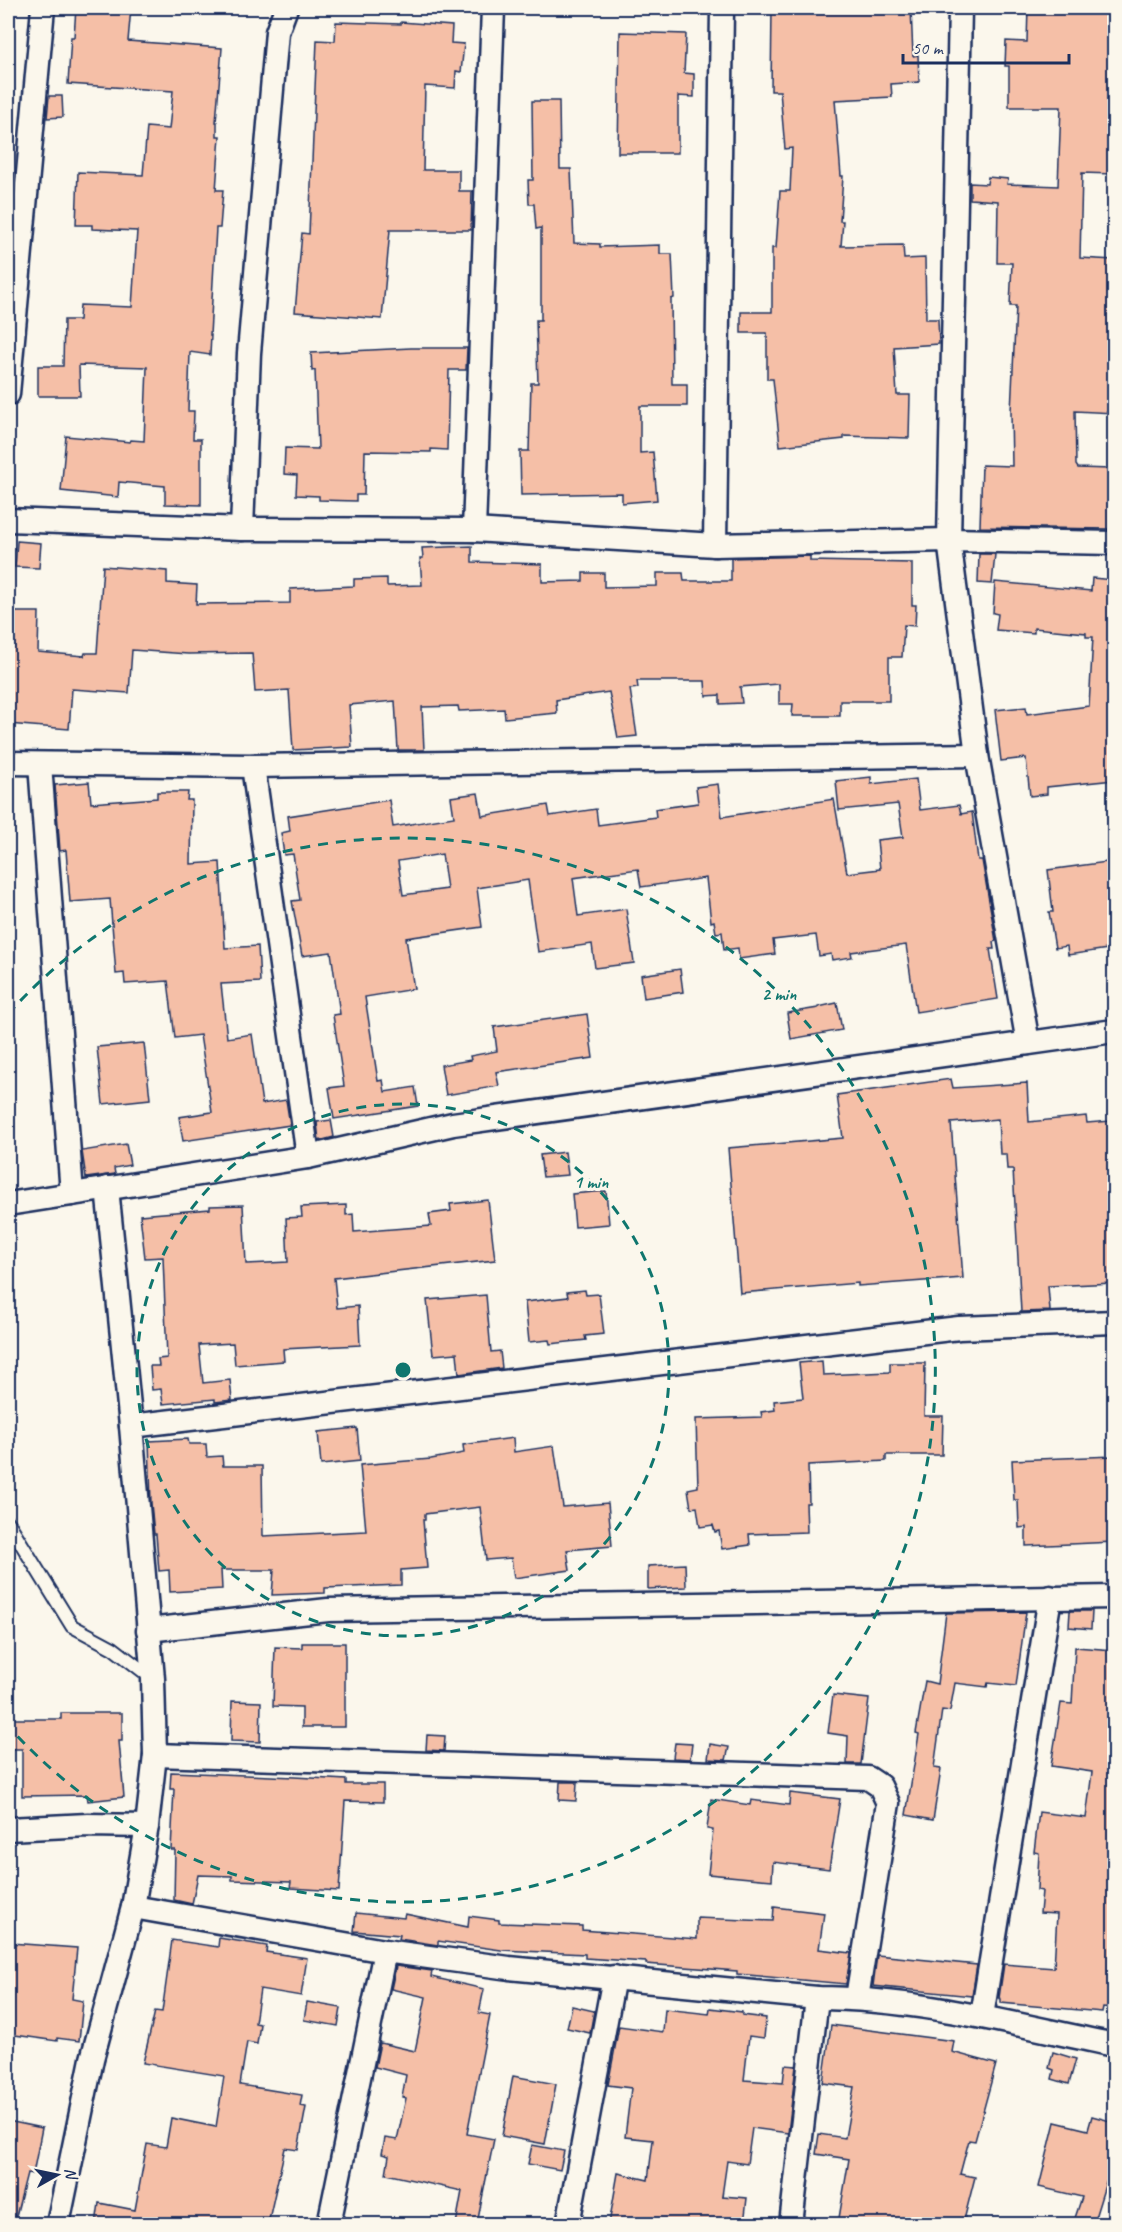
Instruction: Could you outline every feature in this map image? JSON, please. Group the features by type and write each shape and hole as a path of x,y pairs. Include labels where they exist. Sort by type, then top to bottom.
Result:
{"street":[{"path":"8,394 42,8"},
{"path":"242,529 249,352 277,32 286,8"},
{"path":"474,530 493,8"},
{"path":"715,545 722,8"},
{"path":"960,8 949,540 977,755 1028,1043"},
{"path":"8,520 242,529 474,530 715,545 949,540 1114,543"},
{"path":"8,763 253,766 977,755"},
{"path":"40,764 72,1194"},
{"path":"253,766 308,1157"},
{"path":"8,1203 308,1157 453,1124 1114,1031"},
{"path":"58,2224 92,2059 133,1907 147,1826 155,1755 153,1679 107,1188"},
{"path":"131,1426 959,1328 1114,1322"},
{"path":"982,2016 1050,1597"},
{"path":"148,1630 328,1611 1114,1597"},
{"path":"155,1755 868,1778 880,1786 888,1803 857,1998"},
{"path":"8,1829 88,1825 147,1826"},
{"path":"133,1907 385,1951 508,1968 817,1998 857,1998 982,2016 1114,2045"},
{"path":"329,2224 385,1951"},
{"path":"568,2224 614,1977"},
{"path":"791,2224 817,1998"}],"lane":[{"path":"8,1522 72,1626 112,1648 153,1679"}],"building":[{"path":"76,8 131,8 128,41 222,48 216,122 217,136 220,136 216,190 223,190 220,228 216,228 210,355 190,352 188,411 194,411 193,439 201,439 201,505 165,504 165,486 119,482 118,497 61,491 66,436 130,442 131,440 144,441 147,367 79,365 80,396 38,396 38,366 63,366 64,320 79,320 80,305 132,307 137,231 92,229 92,225 76,225 78,172 143,175 147,127 169,129 173,91 68,84 71,37 74,37"},
{"path":"772,8 911,8 913,56 918,55 919,82 891,84 892,97 835,100 841,176 843,176 841,246 903,245 904,259 925,258 926,319 938,319 939,344 894,347 897,395 910,395 909,438 844,436 844,439 780,446 773,379 767,379 767,333 741,333 741,312 772,312 772,248 776,248 780,191 790,191 792,148 785,149 780,91 771,91"},
{"path":"1028,8 1096,8 1096,13 1114,13 1114,174 1082,173 1080,258 1114,260 1114,413 1075,411 1076,465 1078,468 1111,469 1110,529 980,527 982,465 1012,466 1011,412 1016,306 1010,306 1012,263 997,263 998,201 970,199 970,183 987,184 988,177 1008,179 1007,184 1058,186 1061,107 1009,107 1009,66 1005,66 1006,41 1027,42"},
{"path":"336,22 401,24 401,22 452,26 451,43 464,44 461,72 456,71 455,88 425,86 423,170 459,170 459,191 472,191 471,230 390,230 382,319 295,312 302,233 309,234 317,40 335,41"},
{"path":"620,32 686,34 684,73 694,74 694,97 678,96 678,153 618,153"},
{"path":"49,96 62,96 63,117 47,118"},
{"path":"532,101 559,101 560,169 571,169 574,243 600,244 600,247 660,245 660,254 672,254 674,298 671,299 672,384 687,384 687,406 640,406 640,453 653,452 657,500 622,503 622,493 521,495 520,451 529,451 531,383 538,383 536,320 541,320 541,228 536,229 534,204 529,204 528,180 533,180"},
{"path":"467,348 466,370 449,370 447,450 431,449 431,452 365,451 364,495 356,495 356,501 319,500 319,496 296,495 297,475 284,474 285,448 318,449 315,370 312,371 311,353"},
{"path":"17,541 41,543 39,568 15,567"},
{"path":"472,546 472,562 542,564 542,582 583,581 583,573 604,573 604,587 657,586 657,573 683,573 684,581 731,581 731,558 810,556 810,561 912,563 912,605 916,605 915,626 904,625 902,657 889,657 889,701 840,701 840,716 792,716 793,704 779,704 779,684 740,687 742,703 720,704 720,695 706,696 705,681 637,681 638,688 630,689 637,736 618,738 609,692 556,700 557,713 505,718 504,709 459,711 458,706 422,707 424,750 398,750 395,701 349,705 352,747 293,750 289,690 255,692 252,653 188,654 132,650 129,693 72,689 69,729 8,724 8,612 39,612 38,652 84,656 85,653 97,653 103,566 167,571 167,583 197,585 196,604 290,603 290,589 354,586 354,579 387,578 387,586 422,585 420,558 423,558 422,548"},
{"path":"979,554 995,554 992,584 978,583"},
{"path":"1092,578 1114,580 1114,780 1047,787 1047,794 1030,796 1026,758 1001,761 995,710 1026,707 1027,714 1089,706 1093,637 1086,637 1086,633 1034,628 1034,633 996,630 998,614 993,613 995,582 1091,591"},
{"path":"871,777 871,784 916,779 920,810 959,805 961,814 972,812 978,860 982,860 996,941 993,942 994,949 990,949 998,999 916,1012 906,945 851,952 852,957 832,960 831,954 819,956 816,935 773,940 775,954 739,959 738,948 724,950 722,932 716,933 714,921 711,922 706,878 641,887 638,869 573,878 578,916 626,909 634,963 595,968 592,944 538,952 528,880 477,888 482,927 406,938 414,989 365,997 378,1081 383,1080 385,1092 415,1087 418,1106 334,1119 329,1088 344,1086 333,1015 340,1014 331,952 302,956 292,901 300,900 293,854 284,855 281,833 290,831 288,816 389,800 393,827 454,817 451,797 478,793 482,816 548,805 550,816 596,809 598,825 656,817 655,809 698,803 696,787 718,784 722,817 834,799 847,873 880,869 877,840 903,837 898,804 839,810 836,781","holes":["442,854 447,889 403,895 398,861"]},
{"path":"89,782 91,803 157,798 157,792 188,792 187,800 192,800 191,864 220,862 225,948 258,946 260,982 221,984 227,1038 252,1034 262,1104 286,1100 290,1125 183,1141 179,1117 212,1112 200,1035 175,1038 168,981 125,984 124,973 116,974 110,899 70,902 66,850 60,851 55,785"},
{"path":"1114,861 1114,948 1068,955 1067,946 1055,948 1049,912 1053,912 1048,870"},
{"path":"680,969 683,992 644,998 641,975"},
{"path":"837,1003 842,1030 791,1039 787,1013"},
{"path":"587,1014 593,1058 496,1072 499,1086 446,1095 441,1065 471,1060 470,1056 497,1051 494,1027"},
{"path":"144,1043 150,1099 103,1104 97,1047"},
{"path":"951,1079 953,1088 1027,1083 1029,1122 1086,1116 1087,1123 1111,1121 1114,1162 1114,1283 1048,1286 1050,1311 1021,1312 1013,1169 1007,1169 1006,1154 1000,1154 998,1119 951,1123 963,1278 858,1286 858,1283 740,1293 728,1148 843,1138 837,1095"},
{"path":"331,1120 334,1137 319,1141 317,1122"},
{"path":"126,1144 130,1165 114,1168 115,1174 86,1178 82,1151"},
{"path":"565,1152 568,1175 543,1177 540,1155"},
{"path":"606,1191 609,1224 575,1227 572,1194"},
{"path":"488,1200 495,1260 334,1278 337,1308 358,1306 360,1345 283,1349 284,1361 235,1365 233,1343 199,1345 203,1383 230,1380 232,1400 215,1402 215,1399 163,1404 161,1389 152,1390 150,1366 159,1366 158,1359 167,1358 163,1257 145,1258 140,1215 210,1209 210,1206 243,1205 246,1264 288,1262 286,1218 302,1217 301,1207 346,1205 346,1215 353,1214 354,1232 431,1226 429,1214 451,1211 450,1204"},
{"path":"585,1290 586,1295 599,1294 604,1334 585,1336 586,1340 550,1344 549,1340 529,1342 525,1302 568,1297 567,1292"},
{"path":"486,1295 491,1352 500,1351 502,1368 459,1374 457,1353 433,1355 427,1300"},
{"path":"822,1361 823,1375 890,1372 890,1363 925,1363 924,1416 943,1416 942,1455 886,1455 886,1461 808,1465 807,1532 749,1534 750,1545 722,1549 719,1531 715,1532 713,1525 700,1527 697,1507 691,1508 688,1489 698,1487 696,1419 762,1417 761,1412 775,1410 774,1401 803,1398 799,1363"},
{"path":"357,1428 360,1461 321,1465 318,1432"},
{"path":"513,1438 514,1452 554,1446 563,1507 608,1503 612,1546 567,1550 570,1570 514,1578 511,1558 486,1560 480,1507 425,1514 425,1520 423,1520 427,1568 401,1570 401,1585 325,1588 325,1593 272,1595 274,1570 221,1570 222,1589 170,1592 169,1570 159,1571 151,1503 149,1441 188,1439 189,1444 206,1444 207,1457 222,1456 223,1466 262,1466 263,1536 366,1531 360,1465 431,1459 464,1453 463,1445"},
{"path":"1114,1456 1114,1542 1026,1546 1026,1527 1019,1528 1018,1500 1014,1500 1012,1460"},
{"path":"685,1564 686,1587 648,1589 648,1566"},
{"path":"1070,1611 1092,1611 1091,1629 1069,1627"},
{"path":"1026,1612 1016,1686 988,1683 987,1687 955,1683 950,1711 942,1710 934,1768 941,1769 933,1820 906,1815 925,1681 937,1684 946,1613"},
{"path":"302,1643 345,1643 345,1727 302,1727 302,1707 273,1706 275,1647 302,1648"},
{"path":"1075,1647 1114,1650 1114,2008 1103,2007 1102,2012 1001,2003 999,1998 1004,1964 1054,1968 1057,1914 1040,1913 1042,1891 1037,1890 1039,1853 1034,1852 1039,1812 1086,1818 1092,1772 1051,1766 1061,1703 1072,1704"},
{"path":"833,1695 869,1699 861,1764 847,1764 848,1736 828,1733"},
{"path":"232,1701 261,1702 260,1742 231,1741"},
{"path":"61,1713 122,1713 122,1741 119,1741 124,1797 88,1801 87,1795 22,1796 22,1749 8,1749 8,1719 61,1719"},
{"path":"427,1735 445,1736 444,1751 426,1750"},
{"path":"675,1743 692,1744 690,1759 673,1758"},
{"path":"710,1744 729,1747 726,1760 708,1759"},
{"path":"171,1772 346,1780 346,1784 383,1784 383,1802 345,1801 339,1891 290,1888 291,1882 232,1880 232,1876 198,1875 192,1904 174,1900 175,1850 171,1850 174,1789 170,1789"},
{"path":"560,1782 577,1782 576,1801 559,1800"},
{"path":"790,1793 840,1799 829,1869 773,1862 772,1880 708,1874 713,1830 707,1829 711,1799 750,1805 751,1800 789,1805"},
{"path":"774,1907 824,1913 819,1949 851,1953 846,1984 737,1974 737,1971 585,1958 585,1954 501,1950 438,1941 438,1945 399,1939 400,1935 354,1931 356,1913 404,1918 405,1914 468,1927 469,1916 499,1920 499,1923 582,1926 582,1930 697,1939 697,1918 773,1921"},
{"path":"219,1938 267,1946 266,1952 307,1958 301,1996 260,1989 255,2023 260,2024 257,2044 247,2042 240,2085 302,2095 300,2106 306,2107 298,2150 285,2148 268,2224 96,2224 99,2203 135,2210 147,2144 166,2147 171,2118 216,2127 224,2076 143,2063 155,2011 162,2012 172,1940 218,1947"},
{"path":"10,1943 77,1948 72,1999 83,2001 79,2041 57,2038 57,2041 8,2034"},
{"path":"877,1955 977,1965 972,1996 873,1986"},
{"path":"396,1966 432,1971 431,1977 484,1989 479,2013 490,2015 467,2134 494,2139 477,2224 456,2224 462,2191 386,2174 389,2156 382,2154 385,2138 397,2140 406,2098 402,2097 406,2075 375,2067 380,2043 415,2051 426,1997 391,1989"},
{"path":"307,2002 341,2008 338,2026 304,2020"},
{"path":"572,2006 594,2011 590,2033 567,2028"},
{"path":"710,2008 766,2018 764,2038 749,2036 744,2080 783,2083 785,2065 796,2066 788,2133 752,2128 747,2164 727,2161 722,2196 747,2198 744,2224 609,2224 618,2173 648,2180 653,2140 625,2137 631,2088 608,2085 619,2026 663,2032 665,2009 709,2014"},
{"path":"831,2025 954,2041 952,2052 996,2064 975,2141 969,2140 960,2174 975,2177 963,2224 838,2224 849,2159 816,2154 819,2134 845,2138 854,2087 823,2083"},
{"path":"1053,2052 1076,2059 1069,2084 1052,2079 1054,2070 1049,2068"},
{"path":"513,2076 556,2084 545,2144 502,2136"},
{"path":"1092,2116 1114,2122 1114,2181 1107,2179 1093,2224 1073,2224 1082,2197 1039,2187 1055,2122 1088,2130"},
{"path":"8,2121 42,2128 33,2174 27,2173 14,2224 8,2223"},
{"path":"532,2145 564,2151 560,2170 528,2164"}]}
